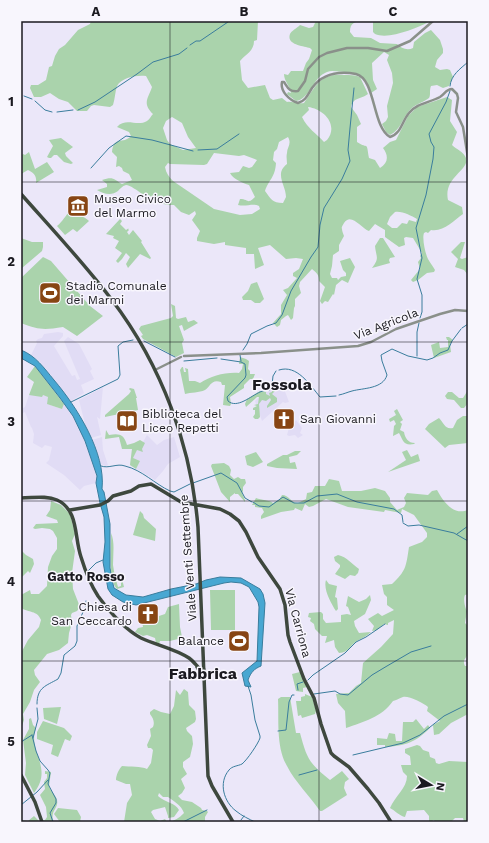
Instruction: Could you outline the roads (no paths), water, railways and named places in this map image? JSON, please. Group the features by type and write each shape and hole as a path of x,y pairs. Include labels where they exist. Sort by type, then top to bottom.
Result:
{"main road":[{"name":"Viale Venti Settembre","path":"21,194 102,287 135,334 155,370 175,418 192,479 196,505 202,589 208,776 221,803 233,822"},
{"name":"Via Carriona","path":"70,510 100,505 107,502 113,496 131,492 138,486 152,484 181,502 220,509 238,520 246,532 258,557 278,586 285,605 290,642 304,679 314,698 331,752 349,767 368,789 379,803 390,822"},
{"path":"21,498 42,497 58,500 70,510 80,556 93,588 103,602 123,625 137,636 184,655 200,669 204,667"},
{"path":"196,664 204,677"},
{"path":"21,775 35,802 42,822"}],"street":[{"path":"381,21 409,21"},
{"path":"433,21 410,41 386,51 368,48 347,48 323,55 308,69 305,81 298,91 290,91 287,89 284,82 281,84 283,91 287,96 293,102 298,103 305,99 313,86 329,74 351,74 360,76 364,78 384,132 390,137 394,136 400,129 413,108 438,98 447,90 452,89 457,94 458,98 456,112 463,127 468,160 468,172"},
{"name":"Via Agricola","path":"155,370 180,358 358,346 371,342 396,329 444,312 455,310 468,311"}],"water":[{"path":"21,350 39,363 63,391 72,403 95,446 102,475 102,489 104,492 110,524 110,568 114,588 126,595 143,597 220,577 241,578 260,589 265,603 261,666 256,668 249,677 248,680 251,687 245,686 242,673 257,661 259,607 258,602 249,587 241,583 224,583 136,605 123,602 112,595 108,589 103,562 105,542 104,517 96,483 97,476 85,441 73,416 60,398 35,366 21,358"}],"waterway":[{"path":"190,45 196,41 200,41 228,22"},
{"path":"78,110 95,102 153,62 179,54 187,48"},
{"path":"450,86 454,75 468,62"},
{"path":"243,350 251,334 276,323 282,315 291,291 318,247 320,225 324,208 342,179 350,161 348,150 354,88"},
{"path":"420,318 422,312 422,295 417,279 422,258 416,228 426,195 433,159 434,147 429,134 446,102 450,91"},
{"path":"24,96 32,99"},
{"path":"35,101 45,110 52,112"},
{"path":"57,112 73,110"},
{"path":"198,150 217,149 239,134"},
{"path":"91,168 109,148 126,136 152,140 193,151"},
{"path":"417,356 417,332 419,323"},
{"path":"462,328 468,324"},
{"path":"339,395 372,387 385,380 387,375 381,355 392,349 408,356 427,360 448,350 452,341 461,329"},
{"path":"71,402 118,379 120,375 118,346 123,342 133,340"},
{"path":"144,341 175,357"},
{"path":"240,355 241,361"},
{"path":"184,361 217,358"},
{"path":"221,359 245,364 245,378 227,397 228,401 236,404 240,403 261,391 270,390 272,387"},
{"path":"279,370 286,369 297,373 320,397 336,396"},
{"path":"272,385 273,376 276,371"},
{"path":"101,466 107,467 122,465 131,468 164,488 174,492 190,484"},
{"path":"193,483 221,473 237,483 245,498 252,502"},
{"path":"253,502 259,506 269,507 283,497 294,503 304,503 317,496 337,494 357,502 394,509 402,515 403,522"},
{"path":"403,523 408,526 419,525 454,533 468,541"},
{"path":"457,534 468,526"},
{"path":"88,571 96,563 103,560"},
{"path":"37,704 37,698 40,690 58,679 61,673 64,655 75,646 77,641 77,626 86,605 86,601"},
{"path":"308,680 345,653 356,642 385,624"},
{"path":"314,694 335,691 340,694 348,695 372,675 387,666 411,652 431,646"},
{"path":"298,690 297,684 303,682"},
{"path":"248,686 260,738 255,748 244,762 229,770 223,786 228,803 236,811 255,822"},
{"path":"278,731 286,730 289,702 292,695 294,695"},
{"path":"353,755 403,743 420,735 444,716 468,704"},
{"path":"33,738 38,719 37,708"},
{"path":"32,735 40,761 50,773 48,784 56,799 56,803 50,813 53,822"},
{"path":"21,742 32,735"},
{"path":"299,775 317,770"},
{"path":"21,805 37,792 48,780"},
{"path":"183,822 207,810"},
{"path":"241,820 244,816"}],"place":[{"name":"Museo Civico del Marmo","path":"78,206"},
{"name":"Stadio Comunale dei Marmi","path":"50,293"},
{"name":"San Giovanni","path":"284,419"},
{"name":"Biblioteca del Liceo Repetti","path":"127,421"},
{"name":"Chiesa di San Ceccardo","path":"148,614"},
{"name":"Balance","path":"239,641"}],"district":[{"name":"Fossola","path":"282,384"},
{"name":"Gatto Rosso","path":"86,576"},
{"name":"Fabbrica","path":"203,673"}]}
